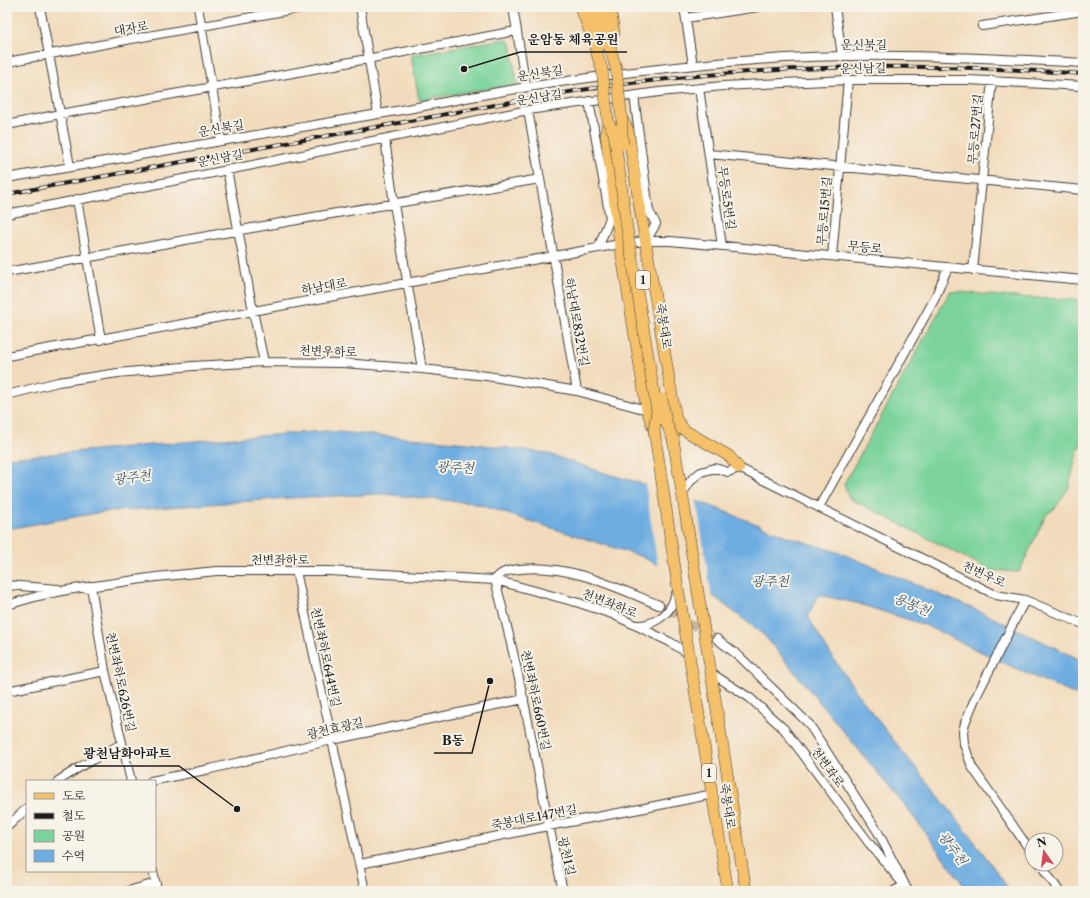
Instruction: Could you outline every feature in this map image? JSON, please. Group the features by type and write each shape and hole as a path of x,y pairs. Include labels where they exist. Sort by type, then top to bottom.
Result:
{"main road":[{"path":"579,7 592,35 595,51 602,69"},
{"name":"1","path":"590,7 600,35 608,121"},
{"name":"1","path":"599,7 605,23 609,48 616,68 622,120"},
{"path":"610,7 616,47 616,68"},
{"path":"622,120 628,130 676,418 674,439"},
{"name":"죽봉대로","path":"622,120 622,132 638,246 666,422 674,439 746,891"},
{"path":"608,121 606,135 620,244 646,410 654,430"},
{"name":"죽봉대로","path":"608,121 614,133 627,229 657,411 654,430"},
{"path":"676,418 684,430 729,456 739,468"},
{"name":"1","path":"654,430 689,654"},
{"name":"죽봉대로","path":"689,654 728,891"}],"street":[{"path":"40,7 70,166"},
{"path":"198,7 221,140"},
{"name":"대자로","path":"7,62 306,7"},
{"path":"360,7 378,114"},
{"path":"513,7 526,87"},
{"path":"684,7 693,65"},
{"path":"686,18 758,7"},
{"path":"835,7 842,56"},
{"path":"982,26 1083,11"},
{"path":"7,125 516,31"},
{"name":"운신북길","path":"7,178 526,87 693,65 842,56 986,58 1083,63"},
{"name":"운신남길","path":"7,214 528,110 659,92 723,86 848,80 992,80 1083,86"},
{"name":"무등로15번길","path":"832,256 848,80"},
{"name":"무등로27번길","path":"973,270 992,80"},
{"name":"무등로5번길","path":"699,88 722,246"},
{"path":"634,96 649,211 656,224 646,241"},
{"path":"589,101 610,218 598,248"},
{"name":"하남대로832번길","path":"528,110 577,391"},
{"path":"385,139 394,204 422,369"},
{"name":"무등로5번길","path":"709,154 781,162"},
{"name":"무등로15번길","path":"781,162 917,174"},
{"path":"227,169 253,311 264,362"},
{"name":"무등로27번길","path":"917,174 1083,190"},
{"path":"7,272 239,230 540,179"},
{"path":"77,199 101,340"},
{"name":"하남대로","path":"7,356 620,244 646,241"},
{"name":"무등로","path":"646,241 670,241 1083,280"},
{"path":"818,507 856,443 934,300 948,267"},
{"name":"천변우하로","path":"7,395 58,382 118,373 193,366 264,362 343,363 487,376 577,391 646,410"},
{"path":"682,494 692,479 701,472 715,468 728,472 739,468"},
{"name":"천변우로","path":"739,468 996,595 1025,600 1083,624"},
{"name":"천변좌하로","path":"495,580 499,574 510,570 540,568 565,572 605,583 659,605"},
{"name":"천변좌하로644번길","path":"296,571 366,891"},
{"name":"천변좌하로","path":"7,605 38,596 92,586 156,577 217,572 329,571 495,580 579,603 612,614 670,642 689,654"},
{"name":"천변좌하로660번길","path":"495,580 524,699 548,826"},
{"name":"천변좌하로","path":"7,585 67,590"},
{"name":"천변좌하로626번길","path":"92,586 105,671 131,780"},
{"path":"636,625 644,625 665,615 671,607 678,588"},
{"path":"1024,842 972,767 967,756 963,732 970,710 1025,600"},
{"path":"717,639 739,656 809,724 878,832 907,888 894,891"},
{"name":"천변좌로","path":"711,670 750,698 784,729 870,843 907,888"},
{"path":"7,691 105,671"},
{"name":"광천효광길","path":"156,780 237,763 332,740 524,699"},
{"path":"60,780 121,744"},
{"name":"죽봉대로147번길","path":"360,864 713,794"},
{"path":"7,827 26,809"},
{"name":"광천1길","path":"548,826 563,891"},
{"path":"128,891 156,887 153,872"},
{"path":"1046,872 1059,891"}],"green space":[{"path":"505,39 511,43 517,84 419,100 411,55"},
{"path":"950,291 1012,297 1083,300 1083,437 1077,453 1069,487 1055,508 1046,515 1019,572 990,570 849,498 844,484"}],"water":[{"name":"광주천","path":"325,431 468,443 546,453 604,473 711,506 786,536 843,554 981,612 1083,661 1083,698 1021,671 925,625 856,603 819,595 808,616 826,648 861,698 956,818 993,866 1010,891 968,891 910,812 764,635 703,588 640,556 473,503 382,494 289,498 103,512 7,529 7,458"}],"pier":[{"path":"645,482 696,499 712,598 702,590 658,568"}],"tunnel":[{"path":"659,605 717,639"}],"railway":[{"path":"7,194 528,99 593,88 658,80 764,71 870,67 977,68 1083,74"}],"place":[{"name":"운암동 체육공원","path":"464,69"},
{"name":"B동","path":"490,681"},
{"name":"광천남화아파트","path":"237,809"}],"water label":[{"name":"용봉천","path":"912,604"}]}
